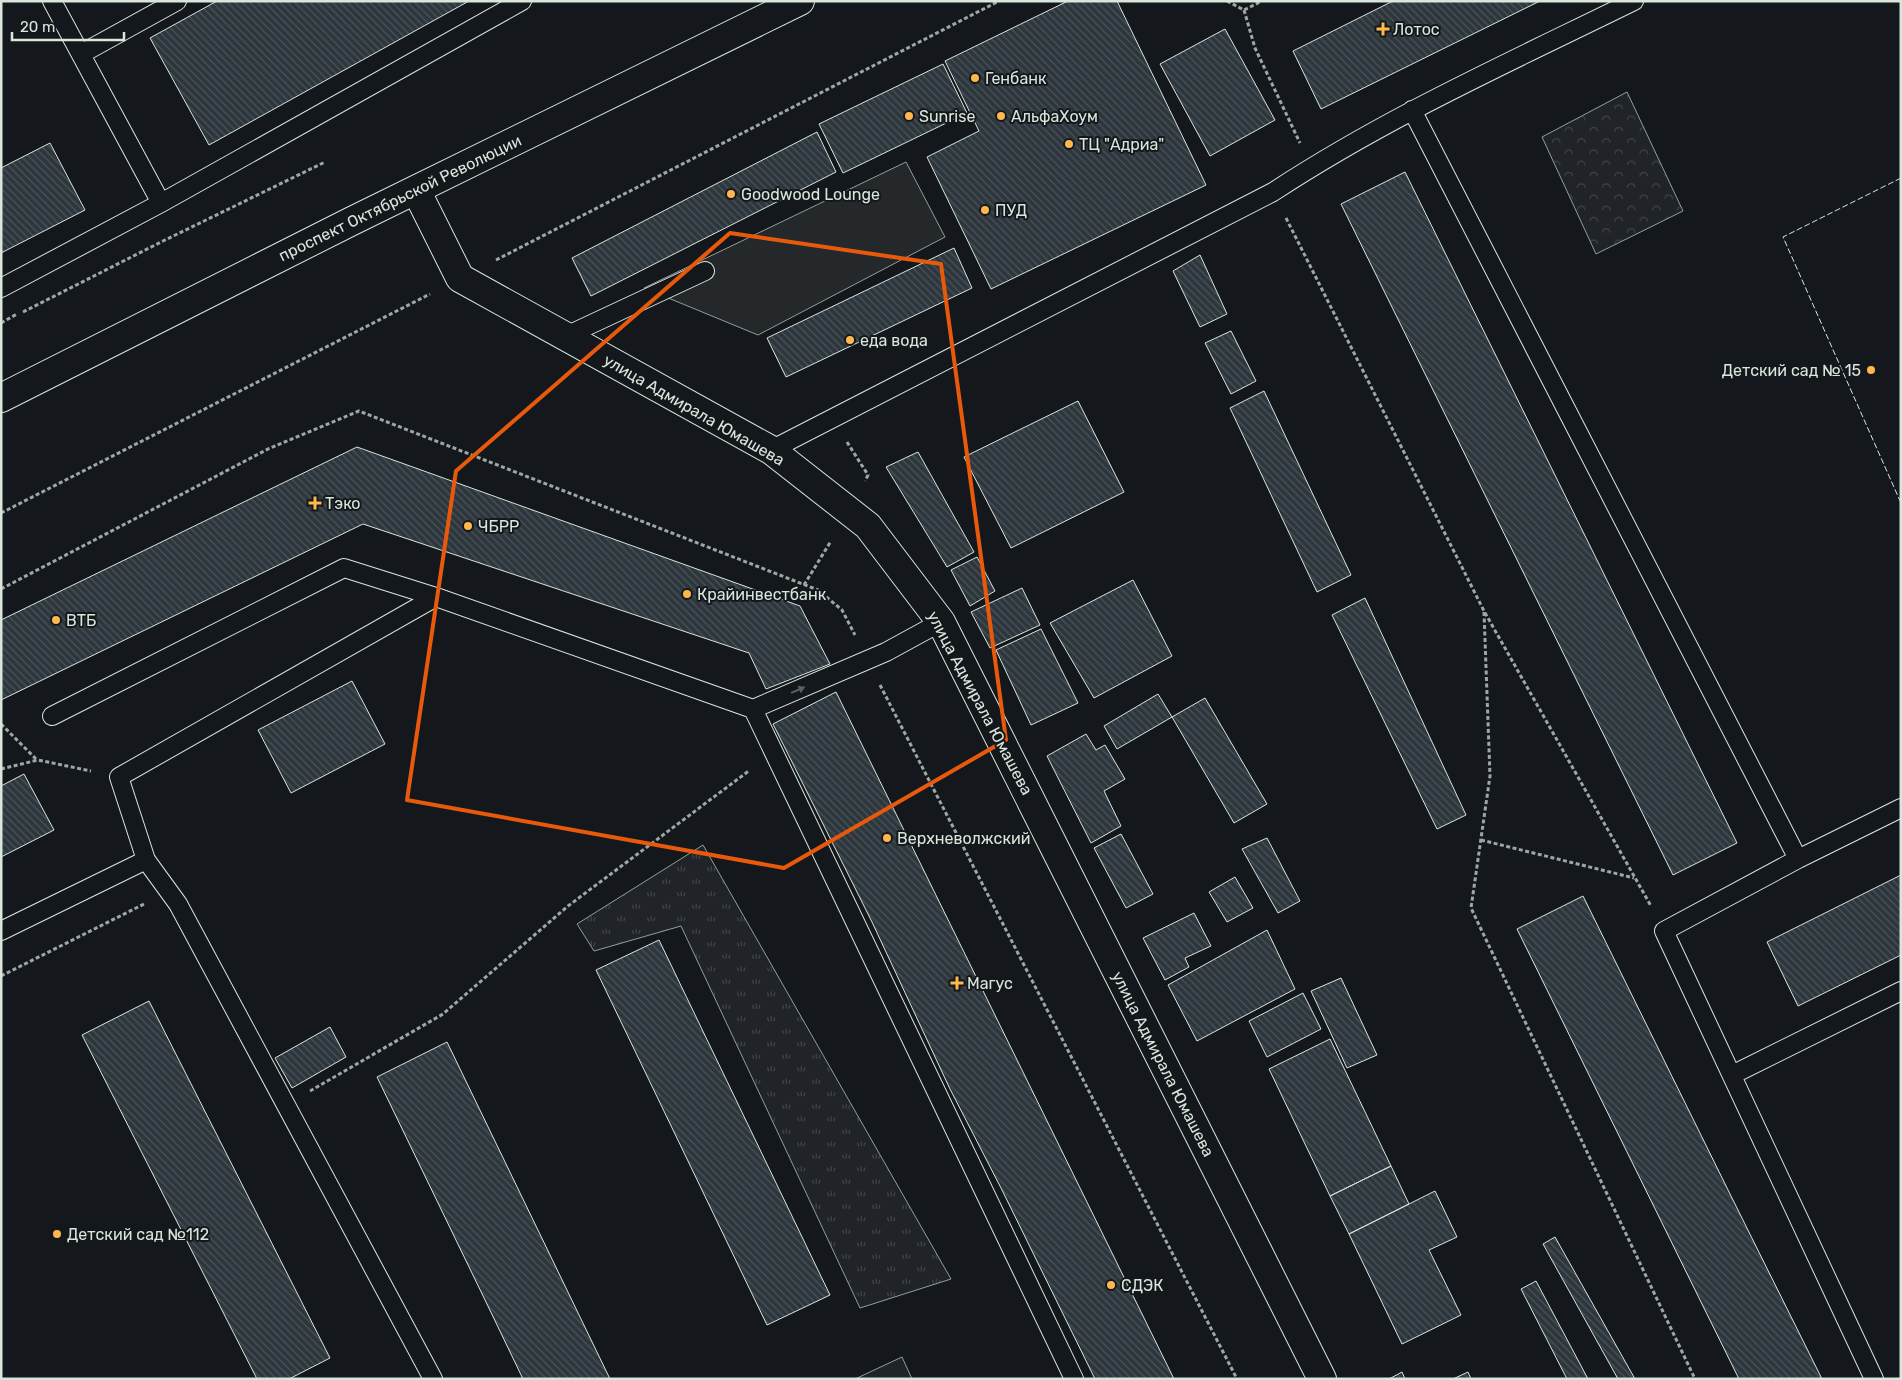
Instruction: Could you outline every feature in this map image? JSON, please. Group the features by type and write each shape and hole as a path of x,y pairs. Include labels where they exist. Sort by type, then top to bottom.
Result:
{"street":[{"name":"проспект Октябрьской Революции","path":"1,398 416,190 800,1"},
{"path":"416,190 460,278"},
{"name":"улица Адмирала Юмашева","path":"460,278 771,450 868,526 941,622 1322,1379"}],"lane":[{"path":"52,1 161,203"},
{"path":"81,54 177,1"},
{"path":"1,288 161,203 522,1"},
{"path":"771,450 1273,192 1312,166 1412,110 1634,1"},
{"path":"1412,110 1798,859"},
{"path":"566,336 705,271"},
{"path":"52,716 344,568 436,597 753,709 867,660 941,622"},
{"path":"433,1379 178,904 146,860 118,777 436,597"},
{"path":"753,709 1074,1379"},
{"path":"1874,1379 1664,931 1798,859 1901,808"},
{"path":"1,930 146,860"},
{"path":"1732,1075 1901,991"}],"path":[{"path":"1,513 999,1"},
{"path":"1227,1 1244,10 1255,48 1312,166"},
{"path":"1244,10 1262,1"},
{"path":"1,323 325,162"},
{"path":"1273,192 1484,611 1664,931"},
{"path":"1,589 268,449 359,411 818,590 842,610 1238,1379"},
{"path":"804,585 850,511 868,475 832,419"},
{"path":"1484,611 1490,776 1471,908 1695,1379"},
{"path":"1,724 38,760"},
{"path":"286,1104 443,1014 568,906 773,754"},
{"path":"1,770 38,760 118,777"},
{"path":"1481,840 1635,878"},
{"path":"1,976 169,892"}],"highlighted area":[{"path":"730,233 941,264 1006,740 784,868 407,800 456,471"}],"green space":[{"path":"1627,92 1683,211 1596,254 1542,137"},
{"path":"703,845 951,1279 860,1308 681,926 594,951 577,924"},
{"path":"902,1357 912,1379 855,1379"}],"shaded area":[{"path":"906,162 945,237 758,335 644,288"}],"building":[{"path":"217,1 469,1 209,145 150,38"},
{"name":"ТЦ \"Адриа\"","path":"1068,1 1117,1 1206,185 991,289 927,157 979,131 945,61"},
{"path":"1393,1 1540,1 1321,109 1293,51"},
{"path":"1225,29 1275,120 1210,156 1160,64"},
{"path":"943,64 967,113 843,173 819,124"},
{"path":"817,132 836,172 591,296 572,258"},
{"path":"50,143 85,210 1,253 1,168"},
{"path":"1405,172 1737,843 1673,875 1341,204"},
{"path":"954,248 972,288 786,377 767,338"},
{"path":"1200,255 1227,314 1200,327 1173,271"},
{"path":"1231,331 1256,381 1231,394 1205,343"},
{"path":"1264,391 1351,575 1317,592 1230,408"},
{"path":"1078,401 1124,492 1011,548 964,457"},
{"path":"357,447 800,606 830,664 766,689 749,653 363,524 1,700 1,620"},
{"path":"918,452 974,552 947,567 886,467"},
{"path":"977,557 995,591 970,606 951,570"},
{"path":"1133,580 1172,656 1094,698 1050,623"},
{"path":"1022,588 1040,625 990,648 971,612"},
{"path":"1365,598 1466,815 1437,829 1332,615"},
{"path":"1041,629 1078,703 1031,725 996,650"},
{"path":"352,681 385,744 291,793 258,730"},
{"path":"836,692 1174,1379 1095,1379 950,1089 872,922 773,724"},
{"path":"1158,694 1172,717 1117,749 1104,726"},
{"path":"1205,698 1267,804 1234,823 1172,717"},
{"path":"1086,734 1096,750 1105,745 1125,779 1104,791 1121,826 1091,843 1047,756"},
{"path":"24,774 54,830 1,857 1,786"},
{"path":"1121,834 1153,894 1126,908 1094,848"},
{"path":"1267,838 1300,901 1278,913 1242,849"},
{"path":"1901,875 1901,955 1798,1006 1767,942"},
{"path":"1235,877 1253,908 1227,922 1209,892"},
{"path":"1583,896 1822,1379 1739,1379 1517,929"},
{"path":"1194,913 1211,946 1185,958 1189,967 1165,980 1143,938"},
{"path":"1267,930 1295,989 1197,1041 1168,985"},
{"path":"659,940 830,1295 767,1325 596,970"},
{"path":"1341,978 1377,1055 1347,1068 1311,991"},
{"path":"1303,993 1321,1029 1267,1057 1249,1021"},
{"path":"149,1001 330,1358 289,1379 257,1379 82,1035"},
{"path":"330,1027 346,1057 292,1088 275,1058"},
{"path":"1330,1039 1391,1166 1330,1196 1269,1069"},
{"path":"447,1042 610,1379 523,1379 377,1077"},
{"path":"1391,1166 1409,1204 1349,1234 1330,1196"},
{"path":"1435,1191 1457,1237 1429,1250 1461,1315 1402,1344 1349,1234"},
{"path":"1555,1237 1635,1379 1618,1379 1543,1244"},
{"path":"1536,1281 1588,1379 1567,1379 1521,1289"},
{"path":"1402,1372 1405,1379 1389,1379"},
{"path":"1468,1372 1471,1379 1453,1379"}],"fence":[{"path":"1901,178 1783,237 1901,503"}],"place":[{"name":"Лотос","path":"1383,29"},
{"name":"Генбанк","path":"975,78"},
{"name":"Sunrise","path":"909,116"},
{"name":"АльфаХоум","path":"1001,116"},
{"name":"ТЦ \"Адриа\"","path":"1069,144"},
{"name":"Goodwood Lounge","path":"731,194"},
{"name":"ПУД","path":"985,210"},
{"name":"еда вода","path":"850,340"},
{"name":"Детский сад № 15","path":"1871,370"},
{"name":"Тэко","path":"315,503"},
{"name":"ЧБРР","path":"468,526"},
{"name":"Крайинвестбанк","path":"687,594"},
{"name":"ВТБ","path":"56,620"},
{"name":"Верхневолжский","path":"887,838"},
{"name":"Магус","path":"957,983"},
{"name":"Детский сад №112","path":"57,1234"},
{"name":"СДЭК","path":"1111,1285"}]}
